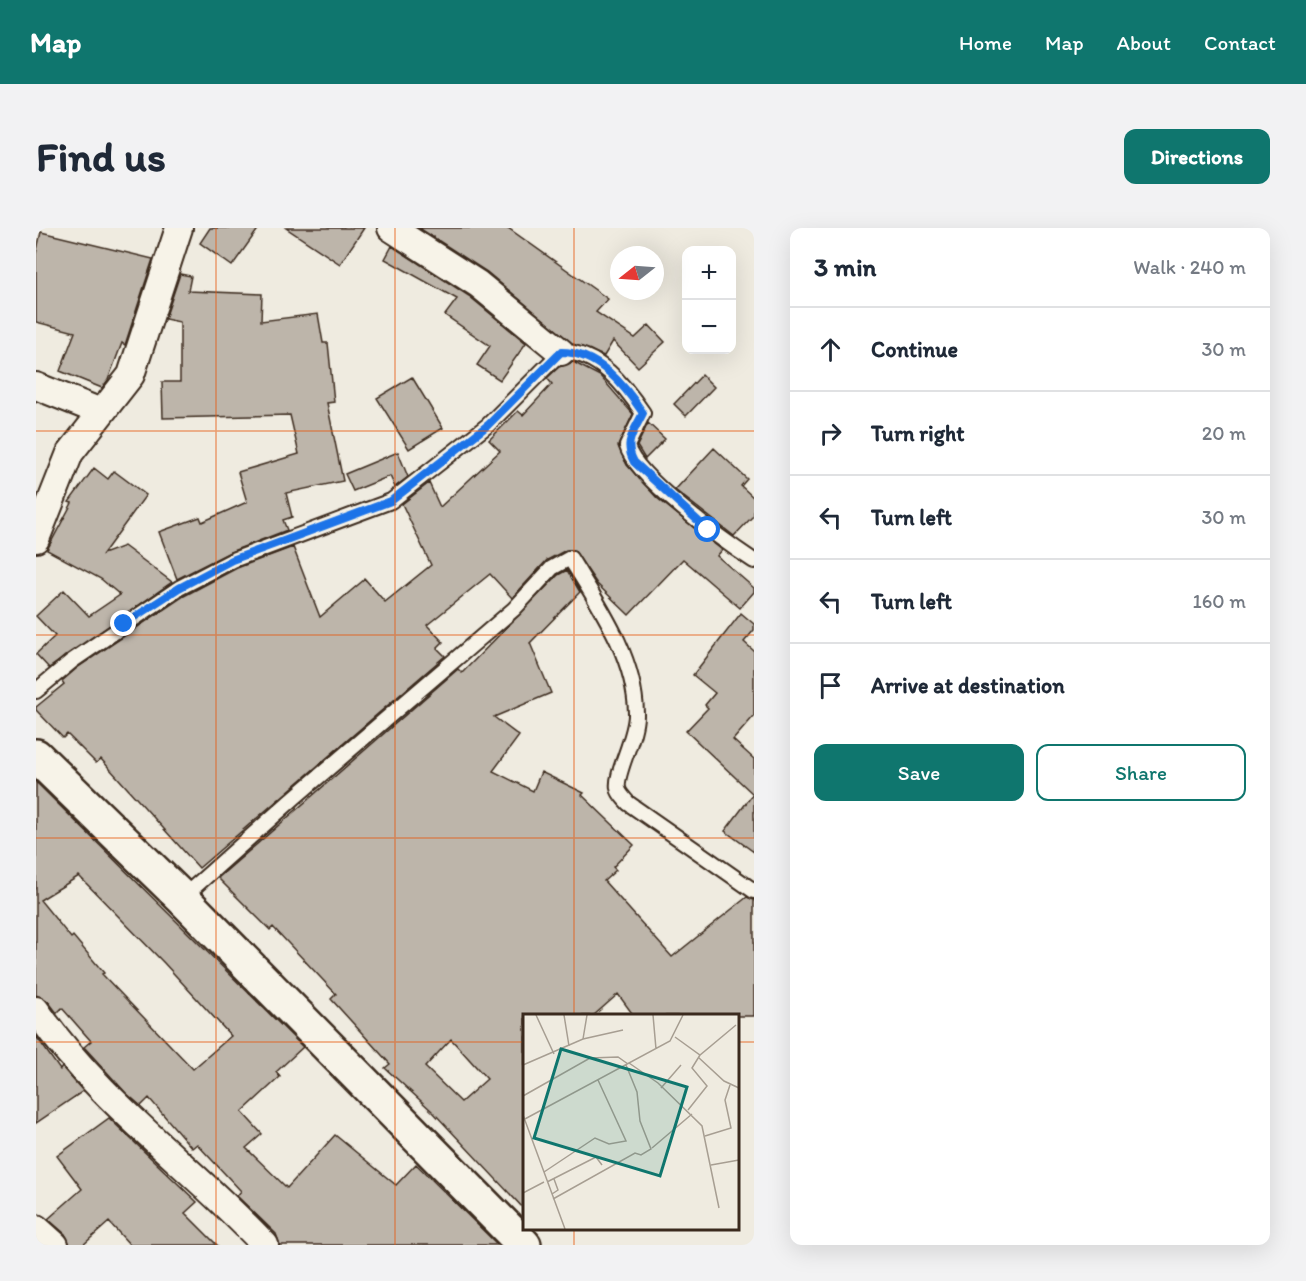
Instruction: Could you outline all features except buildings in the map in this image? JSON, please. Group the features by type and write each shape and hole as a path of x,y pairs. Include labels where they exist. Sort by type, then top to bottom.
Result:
{"street":[{"path":"36,539 70,453 131,375 179,228"},
{"path":"391,228 478,284 561,352"},
{"path":"36,386 101,412"},
{"path":"36,756 182,898 524,1245"},
{"path":"36,1010 85,1074 234,1212 265,1245"},
{"path":"36,1227 55,1245"}],"lane":[{"path":"36,691 72,661 179,588 232,560 391,501 488,425 561,352 589,359 613,374 643,413 627,446 634,462 708,530 754,561"},
{"path":"182,898 514,609 552,568 570,558 609,622 630,676 636,713 633,739 617,785 619,793 628,803 754,891"}],"route":[{"path":"124,624 179,588 232,560 391,501 488,425 561,352 589,359 613,374 643,413 627,446 634,462 708,530"}]}
